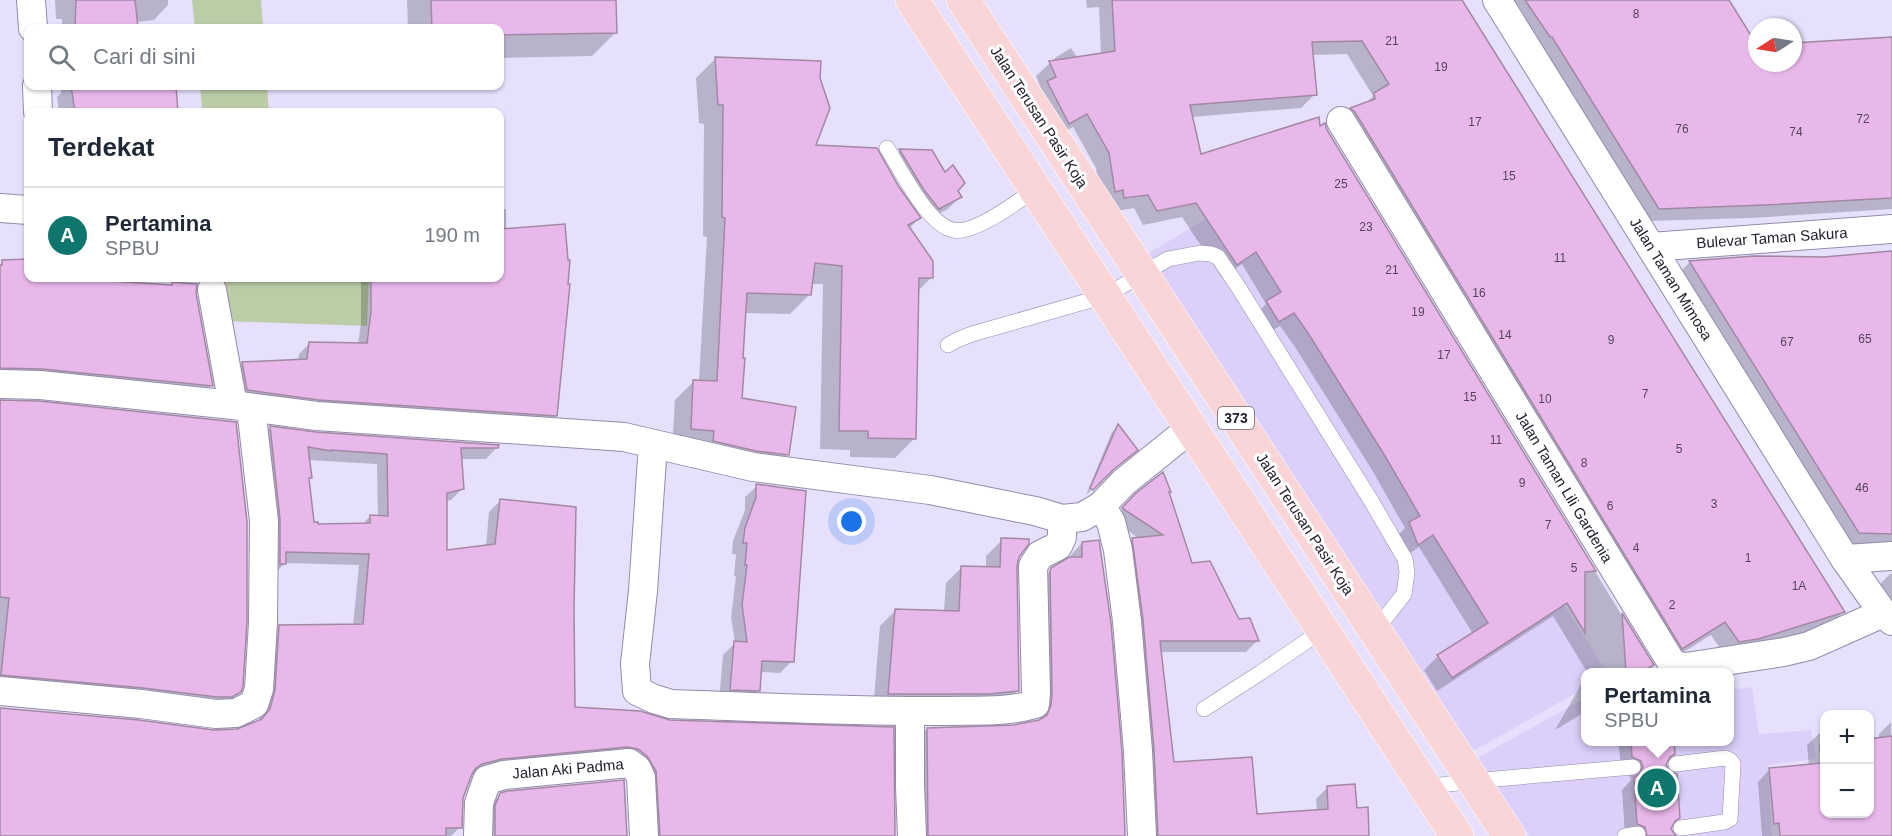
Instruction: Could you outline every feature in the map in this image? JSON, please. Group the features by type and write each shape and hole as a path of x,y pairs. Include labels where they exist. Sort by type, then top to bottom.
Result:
{"main road":[{"name":"373","path":"912,0 1457,836"},
{"name":"Jalan Terusan Pasir Koja","path":"963,0 1509,836"}],"street":[{"path":"31,0 33,24"},
{"name":"Jalan Taman Mimosa","path":"1497,0 1845,559 1888,617"},
{"path":"37,90 38,108"},
{"name":"Jalan Taman Lili Gardenia","path":"1341,121 1672,665 1686,667 1784,652 1809,646 1888,617"},
{"path":"0,208 24,210"},
{"name":"Bulevar Taman Sakura","path":"1651,247 1892,229"},
{"path":"0,691 141,704 216,714 237,713 254,704 259,689 263,622 264,520 242,406 212,290"},
{"path":"0,384 40,385 317,416 624,437 753,467 930,490 1035,511 1062,519 1082,517 1101,506 1124,482 1191,428"},
{"path":"653,444 643,591 635,664 637,691 671,704 910,711 997,710 1023,708 1035,704 1033,566 1040,555 1058,546 1062,537 1062,519"},
{"path":"1101,506 1111,522 1118,550 1127,621 1138,751 1142,836"},
{"path":"1845,559 1892,556"},
{"path":"910,711 912,836"},
{"name":"Jalan Aki Padma","path":"478,836 479,802 487,780 504,775 629,763 638,769 641,778 644,836"}],"lane":[{"path":"887,148 927,211 942,226 955,231 967,229 993,218 1035,189"},
{"path":"948,345 972,334 1105,296 1168,259 1200,253 1218,257 1370,499 1405,559 1407,572 1404,594 1375,632"},
{"path":"1204,710 1323,630"},
{"path":"1676,764 1725,758 1730,759 1732,764 1730,819 1727,822 1681,828"},
{"path":"1425,787 1633,767"}],"shaded area":[{"path":"1286,170 1604,668 1581,668 1581,690 1470,753 1141,258"},
{"path":"1752,687 1759,734 1811,730 1815,759 1768,765 1772,836 1529,836 1477,758 1581,700 1581,746 1734,746 1734,689"}],"green space":[{"path":"192,0 261,0 263,24 195,24"},
{"path":"200,90 267,90 269,108 202,108"},
{"path":"218,282 369,282 367,326 222,321"}],"building":[{"path":"76,0 135,0 138,24 75,24"},
{"path":"431,0 616,0 617,33 504,35 504,24 432,24"},
{"path":"1112,0 1462,0 1845,612 1758,639 1739,642 1725,622 1682,649 1355,112 1350,108 1375,99 1374,93 1389,84 1362,41 1312,42 1317,95 1190,105 1201,154 1319,117 1320,126 1325,123 1327,130 1596,571 1585,572 1585,633 1567,603 1452,678 1437,655 1488,623 1433,535 1418,545 1409,522 1420,516 1385,456 1294,313 1279,322 1266,301 1281,292 1256,252 1237,265 1196,203 1157,211 1148,195 1124,198 1123,190 1115,192 1109,153 1087,114 1069,124 1047,81 1056,77 1049,61 1115,51"},
{"path":"1525,0 1729,0 1748,31 1748,72 1802,72 1802,42 1892,37 1892,198 1659,209"},
{"path":"715,57 821,61 820,78 830,108 816,145 877,148 899,187 921,218 908,225 933,261 933,278 919,278 916,439 868,438 868,431 839,431 842,266 815,263 811,295 747,293 742,398 796,407 789,455 756,451 713,441 714,431 691,429 693,380 717,381 725,218 722,217 723,105 718,105"},
{"path":"72,90 176,90 178,108 74,108"},
{"path":"899,149 932,150 945,172 953,165 965,183 958,191 962,197 939,209 924,190"},
{"path":"565,224 568,260 570,260 568,284 570,284 557,416 319,400 247,390 242,362 307,359 309,342 367,343 371,312 371,282 504,282 504,229"},
{"path":"1892,251 1892,534 1859,533 1689,261 1754,256 1824,257"},
{"path":"24,259 24,282 197,284 196,293 213,386 42,369 0,368 0,265 2,265 2,260"},
{"path":"0,400 39,401 236,422 247,522 247,622 241,692 232,697 217,697 1,675 9,598 0,597"},
{"path":"1118,424 1138,450 1093,490 1090,488"},
{"path":"270,426 316,432 499,445 498,448 461,448 464,489 447,493 447,550 495,544 500,499 576,507 575,707 640,711 670,720 894,727 895,836 660,836 656,771 647,756 638,749 627,747 502,759 482,764 472,774 463,798 462,828 446,828 446,836 0,836 0,708 139,720 214,730 237,729 262,719 270,709 275,690 279,625 363,624 369,554 286,552 286,564 280,564 280,519","holes":["308,447 331,451 387,454 388,516 370,515 370,523 318,524 314,522"]},
{"path":"1163,472 1192,563 1210,561 1239,619 1250,618 1259,641 1160,641 1174,762 1252,757 1257,814 1328,809 1327,786 1355,784 1357,808 1368,807 1369,836 1158,836 1154,750 1143,620 1132,538 1163,535 1122,508 1135,494"},
{"path":"756,484 806,491 794,662 762,661 760,691 730,690 734,641 747,642 742,605 747,543 743,543 745,528 756,497"},
{"path":"1001,538 1029,539 1029,544 1019,557 1017,566 1019,691 989,694 888,694 895,609 959,611 961,566 1000,567"},
{"path":"1099,540 1111,623 1122,752 1125,836 928,836 927,728 1014,725 1039,720 1047,715 1052,693 1050,571 1051,568 1069,557 1082,557 1082,542"},
{"path":"1622,613 1654,665 1649,668 1626,668"},
{"path":"1892,736 1892,836 1780,836 1779,823 1774,824 1769,768 1820,763 1820,818 1874,818 1874,738"},
{"path":"1631,746 1674,746 1675,754 1670,757 1666,765 1669,770 1677,774 1680,818 1675,821 1671,829 1676,836 1647,836 1645,827 1637,824 1634,777 1639,775 1643,767 1641,761 1632,757"},
{"path":"624,780 627,836 495,836 495,806 500,793"}],"place":[{"name":"Pertamina","path":"1657,788"}]}
